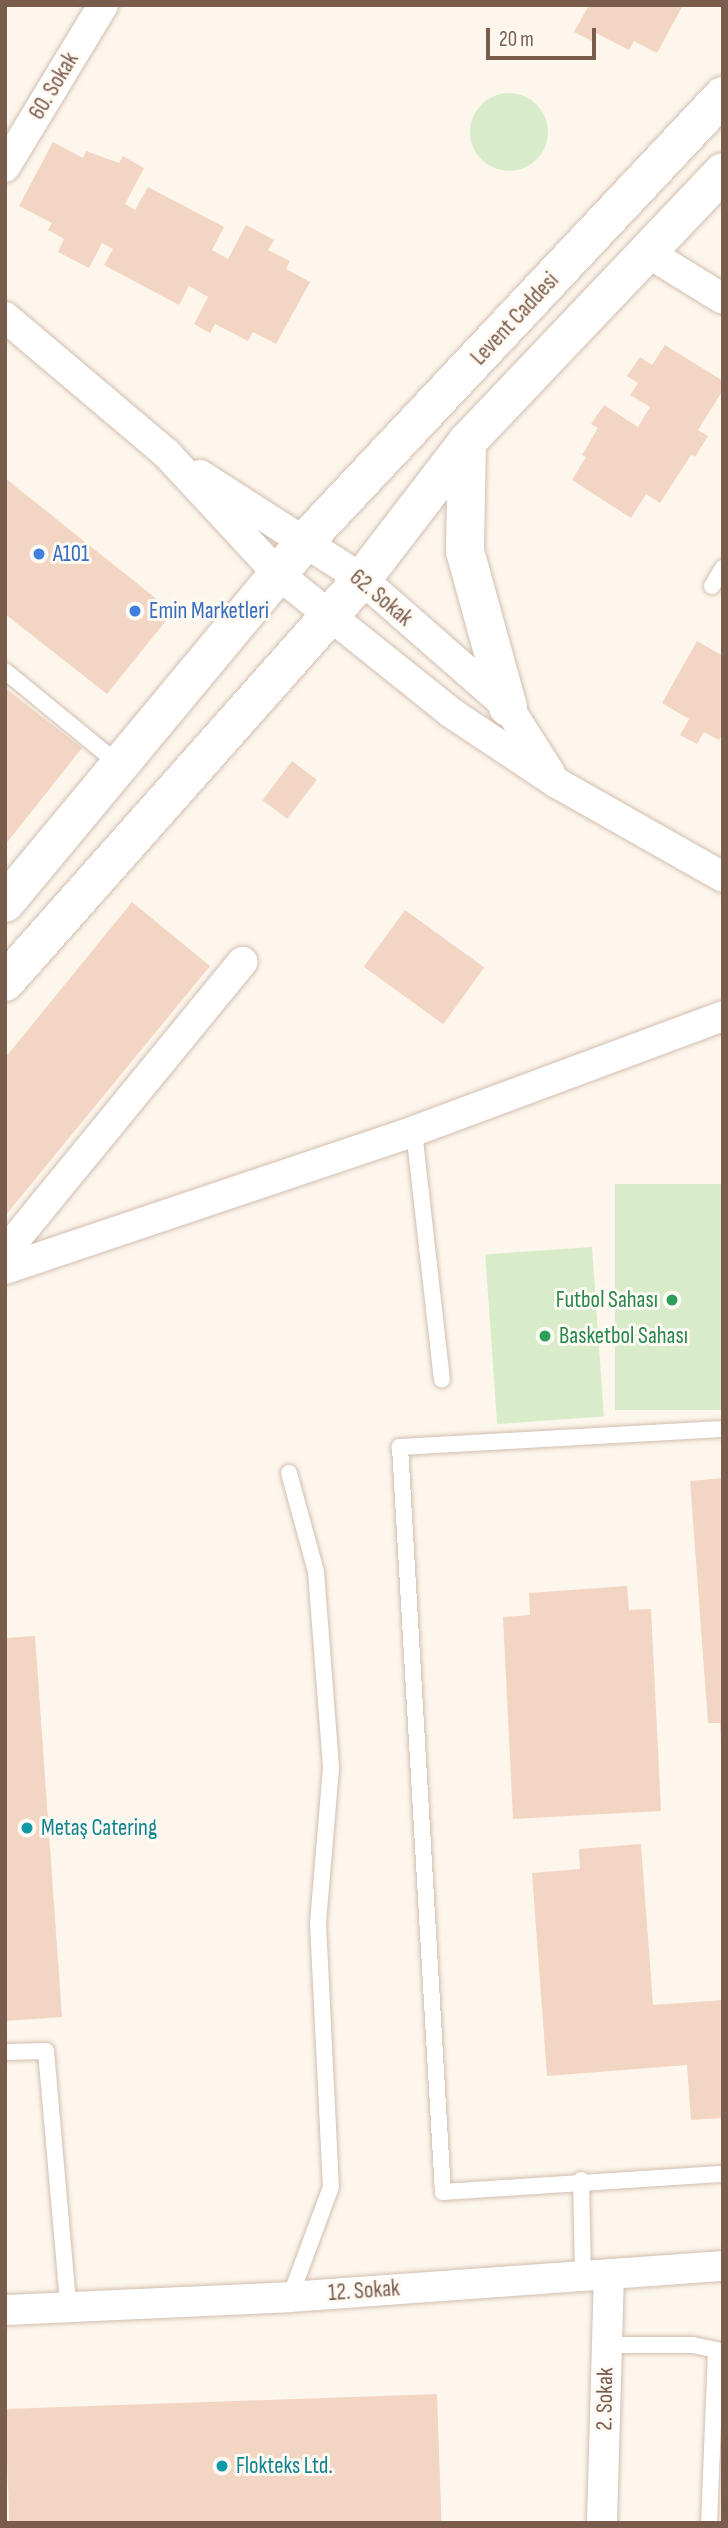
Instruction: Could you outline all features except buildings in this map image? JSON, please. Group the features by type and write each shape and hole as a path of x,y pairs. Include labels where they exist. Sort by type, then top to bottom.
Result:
{"street":[{"name":"60. Sokak","path":"5,167 103,5"},
{"name":"Levent Caddesi","path":"5,903 306,540 723,96"},
{"path":"5,982 362,579 467,442 723,172"},
{"path":"647,252 723,299"},
{"name":"62. Sokak","path":"5,317 167,454 278,574 450,712 557,783 723,877"},
{"path":"467,442 465,551 509,707"},
{"name":"62. Sokak","path":"167,454 306,540 362,579 509,707 557,783"},
{"path":"5,1252 242,962"},
{"path":"5,1269 414,1131 723,1016"},
{"name":"12. Sokak","path":"5,2310 68,2304 290,2297 723,2266"},
{"name":"2. Sokak","path":"596,2274 606,2345 602,2523"}],"lane":[{"path":"712,586 723,568"},
{"path":"5,671 120,765"},
{"path":"414,1131 442,1379"},
{"path":"723,1429 400,1447 443,2192 581,2180 723,2174"},
{"path":"289,1473 316,1572 331,1768 317,1923 331,2187 290,2297"},
{"path":"5,2052 46,2051 68,2304"},
{"path":"581,2180 596,2274"},
{"path":"606,2345 693,2345 716,2350 709,2523"}],"green space":[{"path":"501,93 517,93 531,99 542,110 548,124 548,140 542,154 531,165 517,171 501,171 487,165 476,154 470,140 470,124 476,110 487,99"},
{"name":"Futbol Sahası","path":"615,1184 723,1184 723,1410 615,1410"},
{"name":"Basketbol Sahası","path":"592,1247 604,1417 497,1424 485,1254"}],"place":[{"name":"A101","path":"39,554"},
{"name":"Emin Marketleri","path":"135,611"},
{"name":"Futbol Sahası","path":"672,1300"},
{"name":"Basketbol Sahası","path":"545,1336"},
{"name":"Metaş Catering","path":"27,1828"},
{"name":"Flokteks Ltd.","path":"222,2466"}]}
